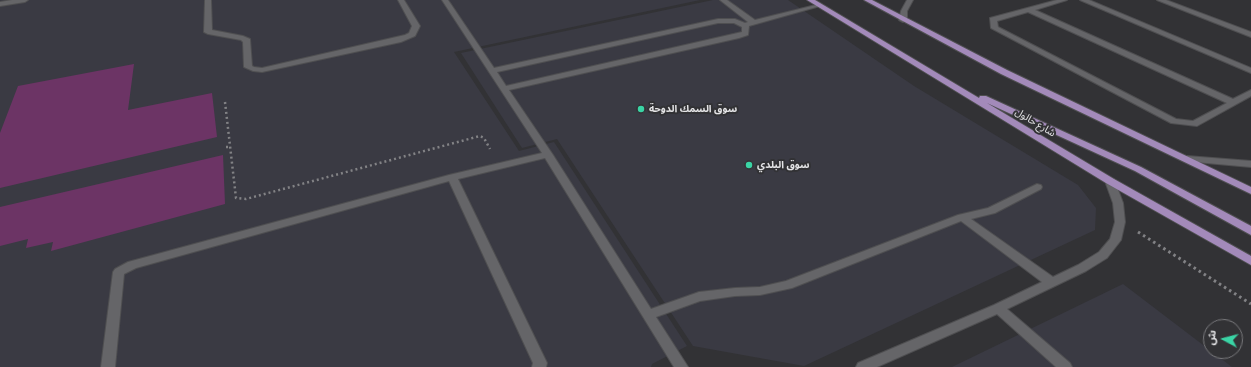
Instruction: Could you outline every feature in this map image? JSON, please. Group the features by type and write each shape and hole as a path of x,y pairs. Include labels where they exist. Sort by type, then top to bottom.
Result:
{"main road":[{"name":"شارع حالول","path":"810,0 1110,181 1251,261"},
{"path":"867,0 1004,72 1188,159 1251,191"},
{"path":"938,77 1138,169 1251,231"}],"street":[{"path":"0,4 25,0"},
{"path":"208,0 208,32 243,38 247,41 248,67 262,70 408,37 415,30 416,26 401,0"},
{"path":"445,0 548,156 681,367"},
{"path":"723,0 753,22"},
{"path":"903,20 906,4 910,0"},
{"path":"1064,0 993,20 995,28 1174,121 1194,124 1251,93"},
{"path":"1083,0 1251,71"},
{"path":"1160,0 1251,35"},
{"path":"492,71 718,21 729,20 744,25 818,5"},
{"path":"1028,10 1235,103"},
{"path":"505,90 736,36 745,33 746,30 744,25"},
{"path":"108,367 119,272 132,265 452,177 499,168 548,156"},
{"path":"1188,159 1251,164"},
{"path":"452,177 540,363 539,367"},
{"path":"863,367 998,308 1082,268 1103,255 1115,240 1120,222 1118,203 1110,181"},
{"path":"648,315 699,298 735,292 760,291 788,285 962,217 991,211 1037,187"},
{"path":"962,217 1052,282"},
{"path":"998,308 1066,367"}],"path":[{"path":"225,102 236,198 246,199 480,136 484,138 499,168"},
{"path":"226,148 230,147"},
{"path":"1120,222 1251,304"}],"shaded area":[{"path":"0,0 700,0 454,52 519,151 554,142 687,346 652,364 651,367 0,367"},
{"path":"713,0 788,0 914,86 1078,185 1096,208 1095,230 804,366 693,346 557,139 522,148 461,53"},
{"path":"134,64 128,110 212,93 217,137 0,188 0,133 18,86"},
{"path":"223,155 225,204 51,251 53,242 26,248 28,239 0,246 0,207"},
{"path":"1123,284 1203,345 1203,359 1221,359 1232,367 952,367"}],"place":[{"name":"سوق السمك الدوحة","path":"641,109"},
{"name":"سوق البلدي","path":"749,165"}]}
